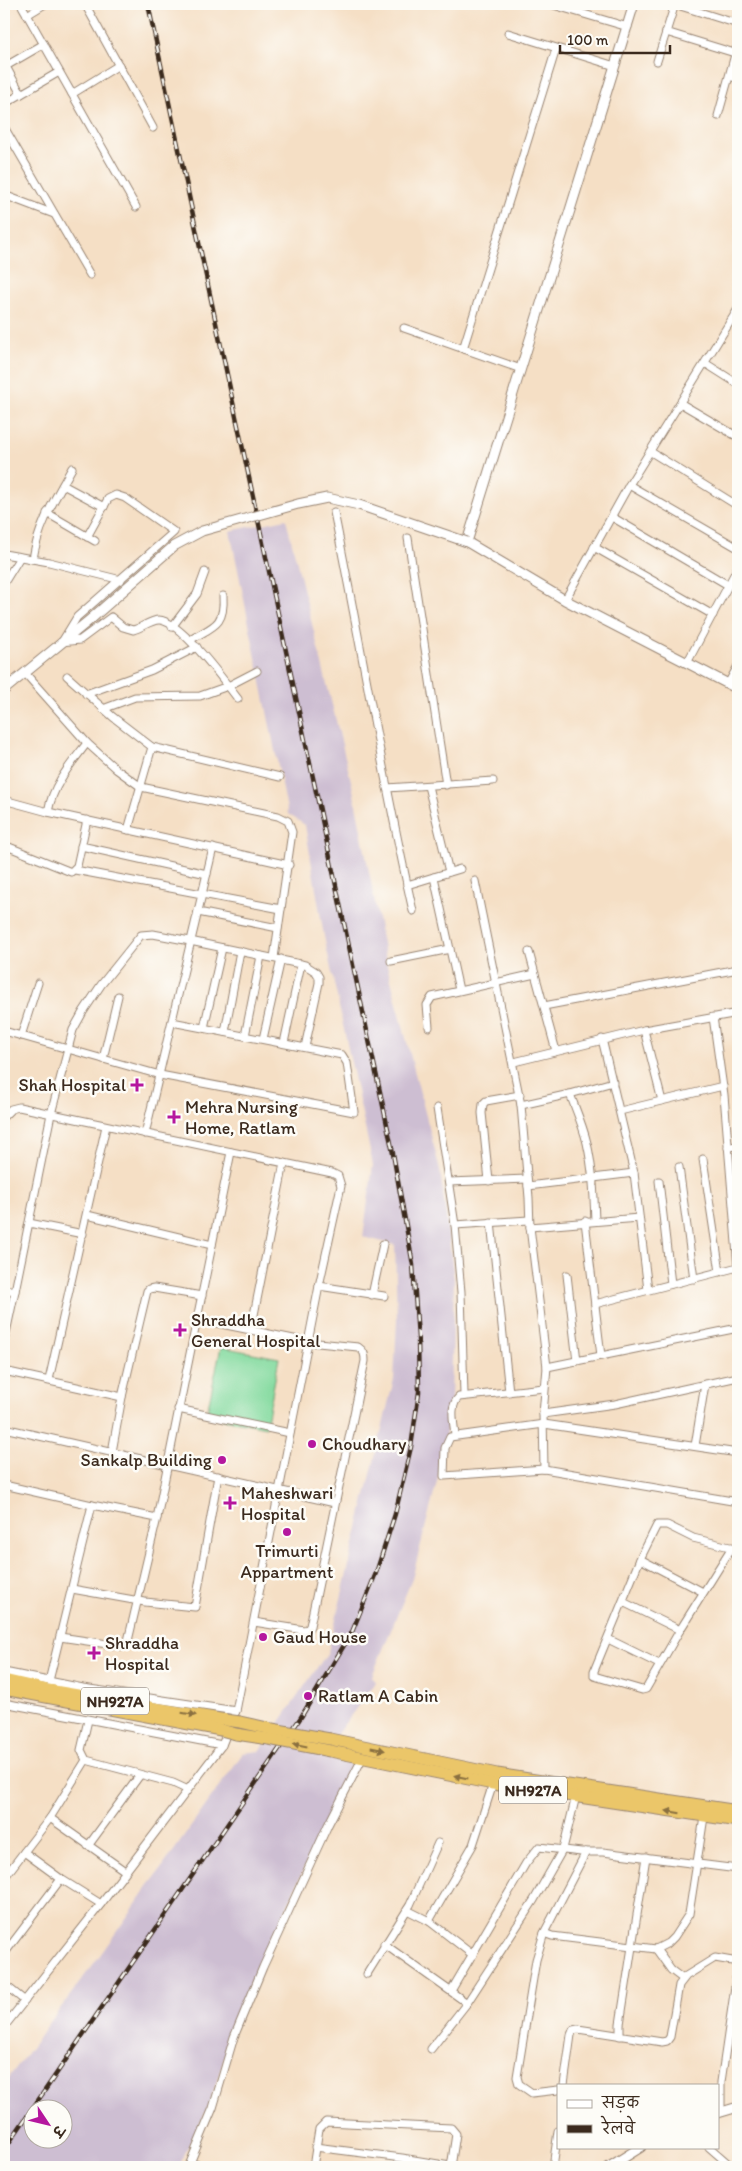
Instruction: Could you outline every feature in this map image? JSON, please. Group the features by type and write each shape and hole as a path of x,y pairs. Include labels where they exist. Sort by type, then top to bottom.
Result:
{"highway":[{"name":"NH927A","path":"4,1680 330,1745 497,1774 738,1811"},
{"name":"NH927A","path":"4,1689 224,1725"},
{"name":"NH927A","path":"330,1745 363,1757 493,1784 738,1821"}],"street":[{"path":"21,4 136,207"},
{"path":"27,15 45,4"},
{"path":"85,4 154,128"},
{"path":"550,4 628,27"},
{"path":"467,542 634,4"},
{"path":"657,61 675,4 738,24"},
{"path":"666,32 737,53"},
{"path":"508,33 615,66"},
{"path":"21,94 5,65 44,44"},
{"path":"718,116 738,44"},
{"path":"463,349 556,49"},
{"path":"72,94 119,64"},
{"path":"4,104 59,72"},
{"path":"730,76 738,79"},
{"path":"4,127 90,275"},
{"path":"4,195 54,214"},
{"path":"565,600 629,486 738,310"},
{"path":"404,328 521,369"},
{"path":"705,363 738,384"},
{"path":"680,403 738,437"},
{"path":"650,452 738,506"},
{"path":"33,559 39,532 47,513 72,468"},
{"path":"63,484 104,507"},
{"path":"629,486 738,548"},
{"path":"61,642 77,617 174,532 120,496 112,496 87,537"},
{"path":"4,690 92,618 174,546 202,531 298,504 327,498 359,505 467,542 565,600 738,689"},
{"path":"334,512 396,840 413,911"},
{"path":"47,513 95,541"},
{"path":"612,517 728,585"},
{"path":"408,538 446,785"},
{"path":"594,547 713,615"},
{"path":"4,554 121,580"},
{"path":"4,583 20,557"},
{"path":"687,663 738,567"},
{"path":"172,627 197,594 205,572"},
{"path":"190,640 220,619 224,609 222,596"},
{"path":"61,642 80,640 111,617 128,629 139,629 158,620 172,627 197,646 238,699"},
{"path":"86,694 152,670 197,646"},
{"path":"728,684 738,666"},
{"path":"103,709 136,697 200,696 228,686 257,671"},
{"path":"25,673 87,743 116,769 141,787 285,819 291,825 289,865 278,928 277,959 263,1039"},
{"path":"67,676 103,709 152,747 280,777"},
{"path":"48,812 58,784 87,743"},
{"path":"128,830 152,747"},
{"path":"387,788 493,781"},
{"path":"428,786 449,872"},
{"path":"4,800 48,812 289,865"},
{"path":"74,870 82,846 87,820"},
{"path":"4,845 66,871 74,870 282,908"},
{"path":"82,846 207,874"},
{"path":"145,1134 213,848"},
{"path":"407,885 460,869"},
{"path":"434,877 458,990"},
{"path":"475,882 520,1095 528,1182 529,1223 547,1367 544,1388 544,1469"},
{"path":"198,912 278,928"},
{"path":"4,1342 51,1114 67,1049 82,1012 141,935 153,934 190,941 301,964 312,968 319,977 305,1047"},
{"path":"204,1028 222,948"},
{"path":"391,961 450,949"},
{"path":"226,1032 240,951"},
{"path":"529,952 556,1051"},
{"path":"245,1036 261,956"},
{"path":"284,1043 301,964"},
{"path":"544,1006 738,969"},
{"path":"430,1027 429,1000 432,997 535,974"},
{"path":"21,1036 38,982"},
{"path":"102,1059 118,996"},
{"path":"514,1062 602,1039 738,1013"},
{"path":"595,1304 738,1267 735,1197 728,1148 723,1086 713,1017"},
{"path":"4,1030 160,1075 354,1112 347,1063 342,1055 172,1022"},
{"path":"644,1030 662,1101"},
{"path":"602,1039 634,1173 648,1290"},
{"path":"521,1105 613,1082"},
{"path":"620,1111 723,1086"},
{"path":"570,1094 586,1141 593,1178 596,1221"},
{"path":"489,1181 482,1113 483,1104 486,1101 520,1095"},
{"path":"4,1116 11,1109 19,1108 51,1114 332,1173 340,1179 341,1186 318,1286 280,1492 236,1711 222,1745 186,1789 101,1904 4,2027"},
{"path":"437,1108 443,1160 455,1225 461,1292 464,1395"},
{"path":"49,1380 106,1126"},
{"path":"728,1148 738,1145"},
{"path":"60,1637 121,1646 127,1645 157,1518 231,1152"},
{"path":"703,1159 720,1272"},
{"path":"251,1330 284,1163"},
{"path":"679,1167 694,1279"},
{"path":"448,1182 528,1182 593,1178 634,1173"},
{"path":"659,1181 671,1284"},
{"path":"87,1215 212,1245"},
{"path":"455,1225 491,1222 529,1223 639,1218"},
{"path":"585,1221 601,1356"},
{"path":"29,1222 83,1234"},
{"path":"491,1222 509,1392"},
{"path":"372,1294 383,1244"},
{"path":"567,1274 577,1361"},
{"path":"318,1286 384,1296"},
{"path":"112,1452 122,1397 145,1295 149,1288 202,1296"},
{"path":"4,1289 15,1291"},
{"path":"197,1319 308,1342 358,1347 365,1354 308,1629 254,1622"},
{"path":"547,1367 738,1328"},
{"path":"4,1371 122,1397"},
{"path":"544,1414 615,1404 738,1377"},
{"path":"696,1446 705,1384"},
{"path":"455,1435 454,1403 459,1397 544,1388"},
{"path":"178,1409 290,1433"},
{"path":"738,1453 544,1424 455,1435 447,1441 444,1476 544,1469 738,1502"},
{"path":"4,1428 335,1503"},
{"path":"72,1589 192,1608 197,1605 218,1476"},
{"path":"4,1485 157,1518"},
{"path":"49,1680 92,1505"},
{"path":"662,1524 693,1538 735,1548 703,1592 644,1690 594,1675 640,1559 657,1525 662,1524"},
{"path":"640,1559 703,1592"},
{"path":"623,1602 680,1630"},
{"path":"608,1638 660,1664"},
{"path":"4,1672 83,1688 236,1711"},
{"path":"4,1703 222,1745"},
{"path":"88,1720 81,1750 86,1760 172,1782 186,1789"},
{"path":"207,2167 189,2165 213,2108 234,2037 263,1966 316,1849 363,1757"},
{"path":"4,1878 50,1818 86,1760"},
{"path":"88,1846 140,1774"},
{"path":"429,1922 473,1845 493,1784"},
{"path":"431,2049 467,2003 534,1900 563,1850 576,1796"},
{"path":"544,1933 552,1936 656,1949 668,1943 689,1914 704,1817"},
{"path":"50,1818 125,1871"},
{"path":"367,1974 406,1910 438,1843"},
{"path":"451,1991 526,1863 539,1847 646,1857 738,1869"},
{"path":"24,1852 61,1879 101,1904"},
{"path":"557,2090 532,2093 520,2084 517,2077 536,1960 544,1933 586,1852"},
{"path":"620,2036 620,2024 646,1857"},
{"path":"4,1954 61,1879"},
{"path":"406,1910 429,1922 473,1955"},
{"path":"384,1944 467,2003"},
{"path":"656,1949 671,1970 683,1979"},
{"path":"564,2084 571,2035 574,2030 662,2042 667,2041 670,2037 679,1985 683,1979 715,1958 738,1962"},
{"path":"738,1966 721,2082 720,2112 738,2107"},
{"path":"4,1984 25,2000"},
{"path":"312,2167 320,2129 326,2122 451,2128 456,2134 451,2167"},
{"path":"554,2167 557,2140"},
{"path":"315,2147 456,2167"},
{"path":"609,2167 639,2148"},
{"path":"711,2148 732,2167"}],"shaded area":[{"path":"286,519 353,789 387,965 440,1170 454,1279 451,1401 439,1474 412,1579 372,1676 376,1682 336,1735 325,1758 355,1765 312,1850 234,2028 208,2108 178,2167 4,2167 4,2084 98,1958 243,1753 260,1751 328,1652 394,1379 397,1320 395,1245 363,1237 373,1165 324,936 305,825 288,814 230,531"}],"green space":[{"path":"221,1347 279,1358 266,1427 206,1416"}],"railway":[{"path":"4,2150 301,1717 352,1632 376,1573 395,1514 411,1447 419,1392 418,1338 413,1265 392,1148 148,4"}],"place":[{"name":"Shah Hospital","path":"137,1085"},
{"name":"Mehra Nursing Home, Ratlam","path":"174,1117"},
{"name":"Shraddha General Hospital","path":"180,1330"},
{"name":"Choudhary","path":"312,1444"},
{"name":"Sankalp Building","path":"222,1460"},
{"name":"Maheshwari Hospital","path":"230,1503"},
{"name":"Trimurti Appartment","path":"287,1532"},
{"name":"Gaud House","path":"263,1637"},
{"name":"Shraddha Hospital","path":"94,1653"},
{"name":"Ratlam A Cabin","path":"308,1696"}]}
